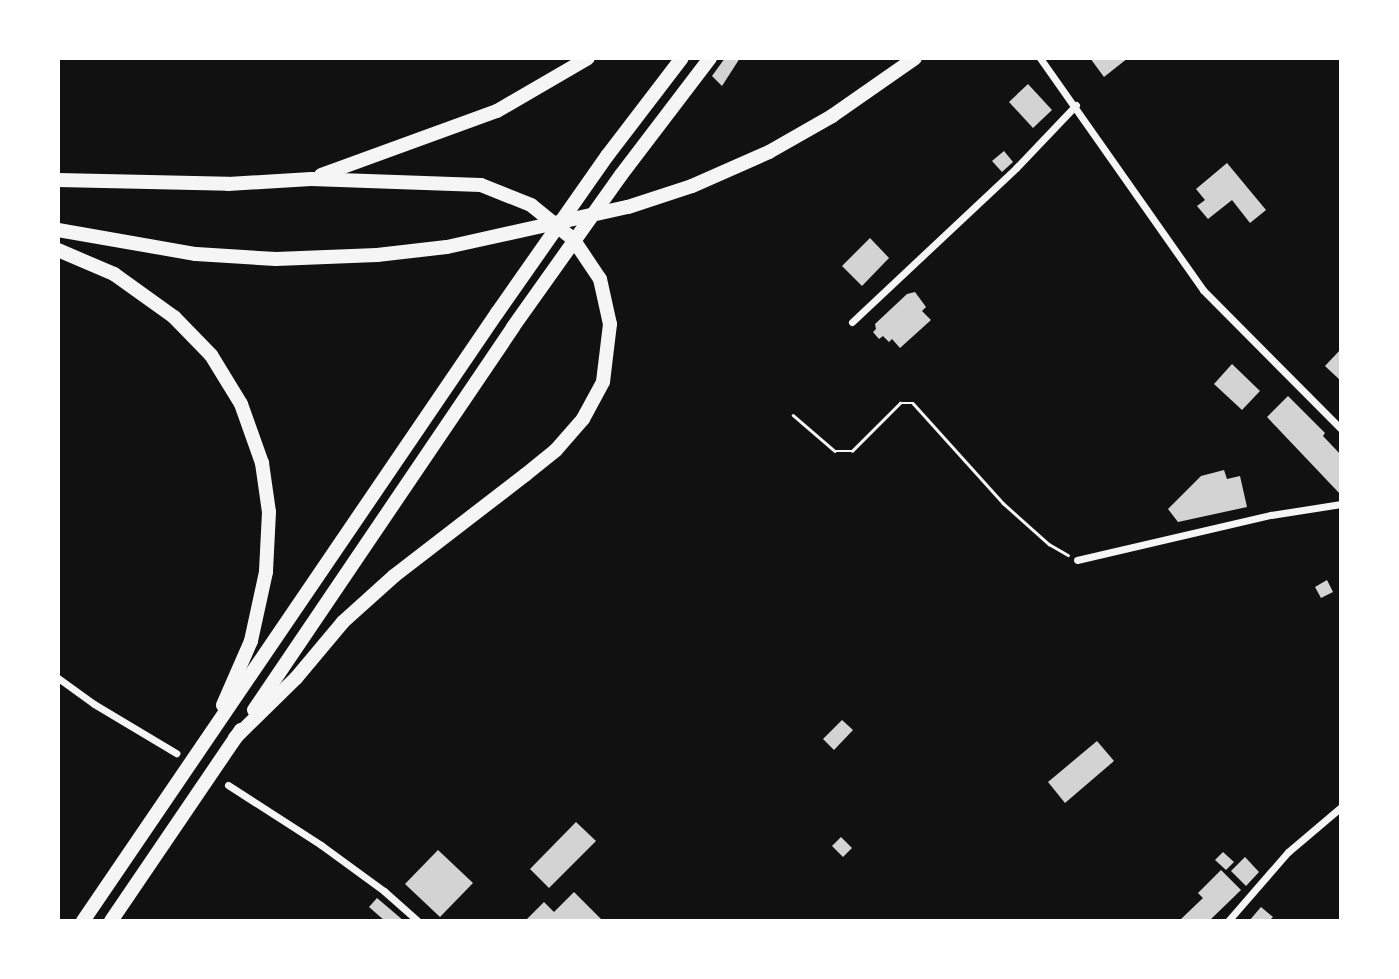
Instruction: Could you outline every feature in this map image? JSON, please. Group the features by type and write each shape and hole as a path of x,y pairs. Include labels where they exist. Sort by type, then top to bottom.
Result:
{"highway":[{"path":"311,179 497,111 588,58"},
{"path":"83,921 497,313 607,156 682,58"},
{"path":"111,921 513,327 621,175 710,58"},
{"path":"62,231 196,254 276,259 377,256 447,247 508,235 628,207 692,186 769,152 832,116 915,58"},
{"path":"58,180 228,184 311,179 481,185 531,205 573,239 600,279 610,324 603,382 583,419 556,450 394,576 343,622 296,677 235,738"},
{"path":"61,251 114,274 174,317 211,355 241,404 262,463 269,512 266,572 251,641 209,736"}],"street":[{"path":"1040,58 1076,105 1203,289 1341,429"},
{"path":"852,322 1016,168 1076,105"},
{"path":"1077,560 1271,514 1341,504"},
{"path":"58,678 94,704 176,753"},
{"path":"228,785 321,845 384,891 418,921"},
{"path":"1228,921 1288,852 1341,807"}],"path":[{"path":"793,415 835,451 852,451 900,403 913,403 1003,503 1049,544 1077,560"}],"building":[{"path":"725,58 740,58 722,86 712,76"},
{"path":"1090,58 1128,58 1104,77"},
{"path":"1028,84 1052,110 1033,128 1009,102"},
{"path":"1004,151 1013,162 1002,172 992,161"},
{"path":"1227,163 1266,210 1250,223 1232,200 1208,219 1197,206 1205,200 1196,189"},
{"path":"870,238 889,258 862,286 842,266"},
{"path":"915,292 926,307 922,311 931,320 900,348 892,339 889,342 883,336 879,339 873,332 876,329 875,324 907,294"},
{"path":"1341,349 1341,381 1325,366"},
{"path":"1232,364 1260,391 1242,410 1214,384"},
{"path":"1288,396 1325,433 1323,436 1341,455 1341,495 1267,417"},
{"path":"1224,470 1227,479 1240,476 1247,507 1178,522 1168,509 1201,476"},
{"path":"1327,580 1333,592 1321,598 1315,587"},
{"path":"842,720 853,730 834,750 823,739"},
{"path":"1097,741 1114,761 1065,803 1048,782"},
{"path":"576,822 596,841 549,888 530,869"},
{"path":"841,837 852,848 843,857 832,846"},
{"path":"438,850 473,883 440,917 405,884"},
{"path":"1223,852 1234,862 1226,870 1215,860"},
{"path":"1245,857 1259,872 1246,886 1231,871"},
{"path":"1221,870 1241,890 1209,921 1183,921 1181,919 1203,898 1198,893"},
{"path":"574,892 603,921 525,921 544,902 554,912"},
{"path":"377,898 404,921 385,921 369,907"},
{"path":"1261,907 1273,917 1269,921 1249,921"}]}
